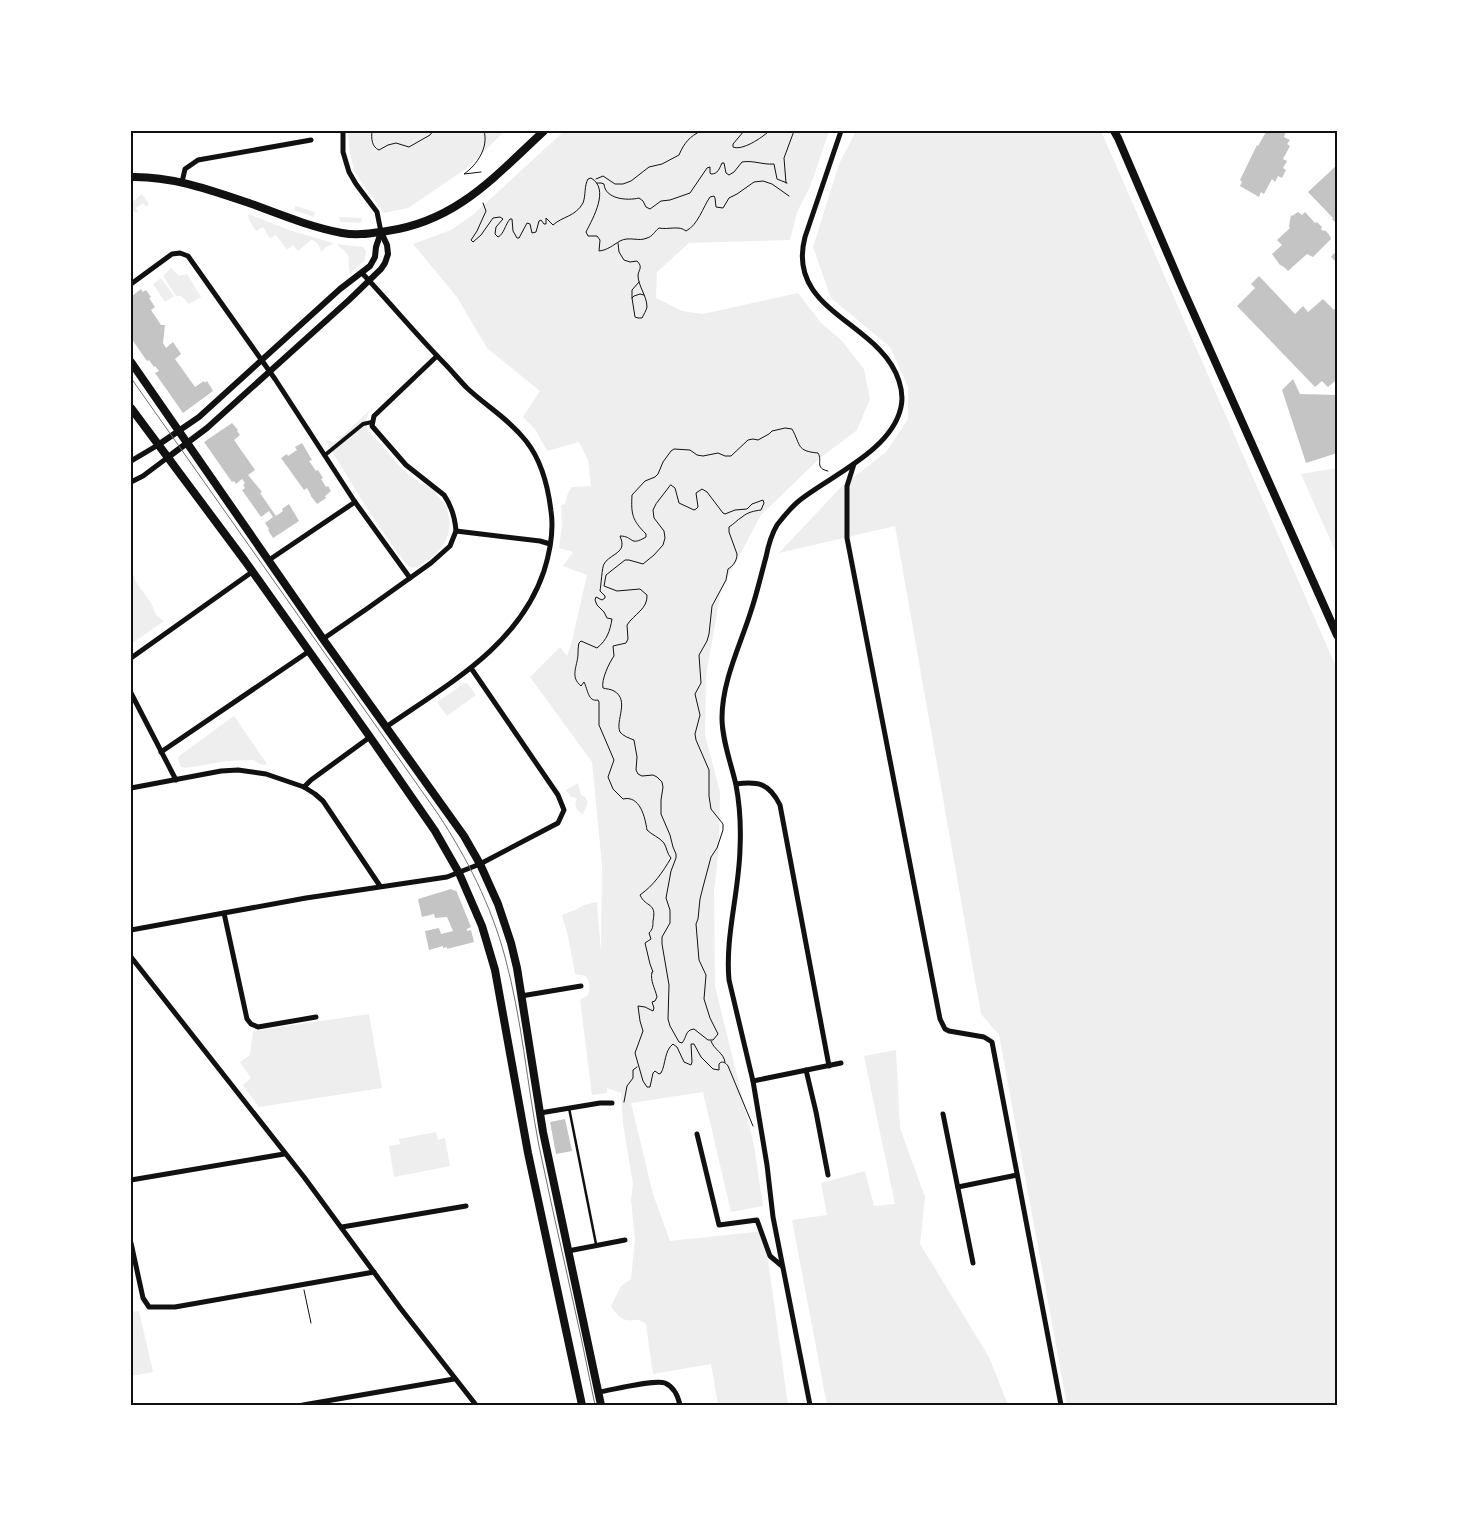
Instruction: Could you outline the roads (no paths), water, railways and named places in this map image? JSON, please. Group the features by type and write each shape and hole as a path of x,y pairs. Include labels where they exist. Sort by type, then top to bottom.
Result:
{"main road":[{"path":"131,177 182,182 326,229 361,235 425,222 457,206 486,185 544,131"},
{"path":"1116,133 1337,635"},
{"path":"131,362 323,639 450,816 480,864 498,904 511,943 540,1113 601,1405"},
{"path":"131,408 252,572 370,737 435,831 459,873 482,926 495,970 526,1146 582,1405"}],"street":[{"path":"131,482 143,476 207,428 349,300 385,263 388,254 387,245 381,232 377,212 349,172 343,152 343,131"},
{"path":"810,1405 772,1217 767,1165 753,1081 732,995 727,964 740,848 740,815 736,784 722,719 731,670 775,528 785,514 799,501 876,447 890,432 901,408 902,397 897,374 892,363 883,352 823,302 814,292 803,270 802,247 805,236 841,131"},
{"path":"182,182 185,169 198,160 311,140"},
{"path":"131,461 180,431 199,416 340,289 373,263 381,232"},
{"path":"131,284 169,256 176,253 188,256 270,371 355,502 410,578"},
{"path":"362,273 470,390 512,424 526,441 542,469 547,485 552,518 546,566 531,602 521,618 506,636 471,668 386,727"},
{"path":"323,639 410,578 450,546 456,530 450,506 444,495 402,461 373,428 372,422 374,416 437,356"},
{"path":"325,455 364,424 372,422"},
{"path":"854,463 848,486 847,538 940,1019 942,1025 950,1031 984,1037 992,1042 1061,1405"},
{"path":"269,560 355,502"},
{"path":"456,530 550,544"},
{"path":"131,658 252,572"},
{"path":"161,752 308,652"},
{"path":"131,930 306,898 447,878 480,864 558,823 564,810 558,795 471,668"},
{"path":"131,693 176,780"},
{"path":"304,787 370,737"},
{"path":"131,788 222,771 238,770 266,774 304,787 323,801 380,886"},
{"path":"736,784 757,782 765,786 776,797 780,805 829,1066"},
{"path":"224,913 247,1019 251,1024 258,1027 316,1017"},
{"path":"131,957 342,1227 476,1405"},
{"path":"521,996 581,986"},
{"path":"753,1081 841,1063"},
{"path":"806,1070 828,1175"},
{"path":"540,1113 612,1103"},
{"path":"943,1114 973,1263"},
{"path":"697,1134 719,1225 757,1220 770,1256 782,1267"},
{"path":"131,1180 284,1154"},
{"path":"958,1186 1017,1175"},
{"path":"342,1227 466,1206"},
{"path":"568,1251 625,1240"},
{"path":"131,1243 143,1298 148,1307 175,1307 374,1272"},
{"path":"303,1405 454,1378"},
{"path":"599,1392 659,1382 670,1386 679,1398 680,1405"}],"lane":[{"path":"569,1108 596,1246"}],"tram line":[{"path":"131,378 438,814 477,882 493,919 511,980 539,1146 595,1405"}]}
